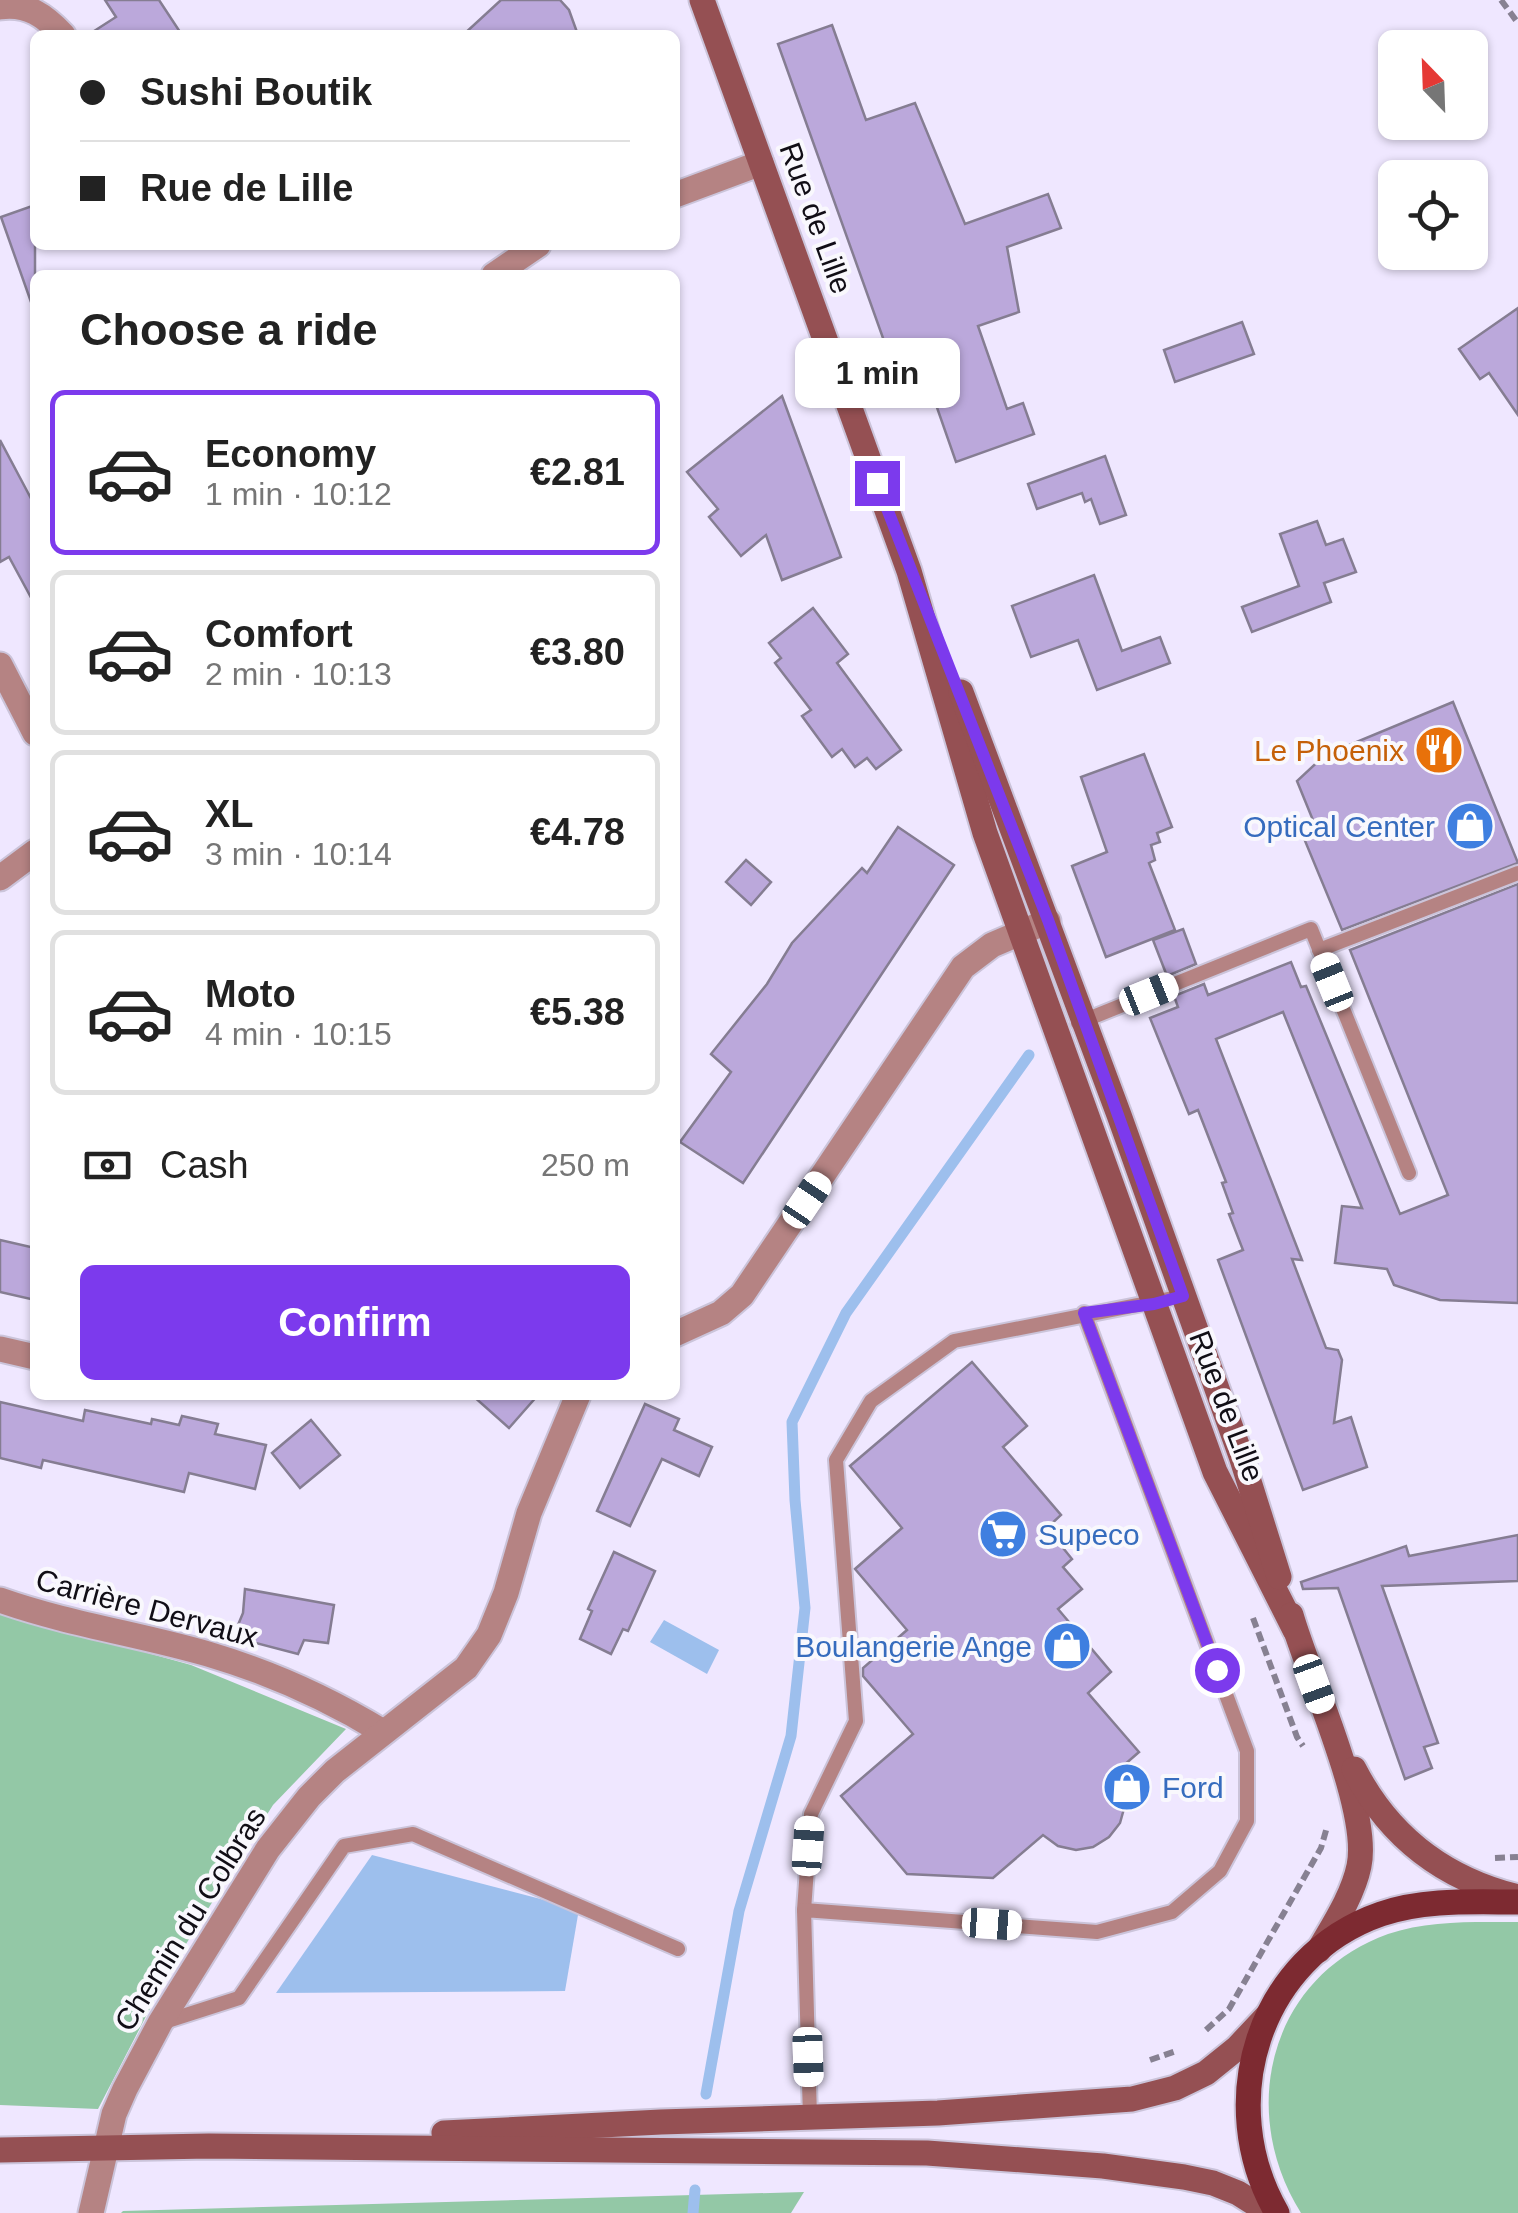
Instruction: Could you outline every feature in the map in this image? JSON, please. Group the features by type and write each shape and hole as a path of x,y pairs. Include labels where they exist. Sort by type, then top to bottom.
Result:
{"main road":[{"name":"Rue de Lille","path":"702,0 909,570 961,692 1048,920 1263,1522 1354,1806 1360,1853 1352,1887 1316,1954"},
{"name":"Rue de Lille","path":"909,570 974,798 1223,1494 1295,1630"},
{"name":"Rue de Lille","path":"1324,1712 1361,1783 1403,1838 1444,1870 1518,1900"},
{"path":"1274,2213 1260,2178 1248,2120 1252,2054 1267,2016 1284,1988 1316,1954 1350,1929 1393,1911 1518,1900"},
{"path":"209,2146 1102,2103 1175,2088 1206,2073 1238,2048 1267,2016"},
{"path":"0,2150 209,2146 986,2156 1135,2169 1212,2183 1238,2192 1274,2213"}],"street":[{"path":"0,7 26,8 44,16 58,30"},
{"path":"680,192 762,164"},
{"path":"501,270 531,250"},
{"path":"0,665 30,723"},
{"path":"0,878 30,856"},
{"path":"680,1332 721,1313 742,1295 963,967 992,944 1048,920"},
{"path":"0,1349 30,1356"},
{"name":"Chemin du Colbras","path":"91,2213 114,2114 160,2023 244,1885 290,1819 336,1771 466,1668 489,1635 529,1513 576,1400"},
{"name":"Carrière Dervaux","path":"0,1600 47,1616 231,1661 328,1701 383,1732"}],"lane":[{"path":"1319,950 1518,873"},
{"path":"1058,1032 1312,928 1409,1173"},
{"path":"810,2117 804,1910 811,1814 856,1721 836,1460 870,1401 954,1341 1183,1296"},
{"path":"804,1910 1097,1932 1172,1912 1220,1871 1247,1820 1247,1751 1084,1313"},
{"path":"160,2023 239,1998 344,1846 413,1834 678,1950"}],"path":[{"path":"1502,0 1518,23"},
{"path":"1251,1613 1296,1736 1313,1760"},
{"path":"1202,2034 1229,2009 1315,1857 1328,1822"},
{"path":"1146,2062 1188,2046"}],"green space":[{"path":"0,1612 191,1665 346,1729 273,1805 171,1968 98,2109 0,2105"},
{"path":"1518,1922 1518,2213 1301,2213 1281,2173 1271,2132 1269,2091 1276,2051 1291,2014 1315,1981 1347,1954 1404,1929 1436,1924"},
{"path":"804,2192 791,2213 121,2213 123,2211"}],"water":[{"path":"664,1620 719,1650 707,1674 650,1642"},
{"path":"372,1855 579,1909 565,1991 276,1993"}],"building":[{"path":"105,0 159,0 179,30 96,30 116,17"},
{"path":"501,0 560,0 569,10 576,30 468,30"},
{"path":"832,25 866,120 915,103 965,224 1048,194 1061,228 1007,247 1019,312 978,326 1007,409 1023,403 1034,434 956,462 919,356 893,366 778,44"},
{"path":"30,207 30,250 35,250 35,270 30,270 30,299 1,217"},
{"path":"1518,308 1518,415 1489,373 1480,379 1459,349"},
{"path":"1242,322 1254,354 1175,382 1164,350"},
{"path":"782,396 841,557 782,580 766,535 741,556 709,517 718,509 687,472"},
{"path":"0,440 30,497 30,596 9,557 0,562"},
{"path":"1105,456 1126,515 1100,524 1091,499 1085,502 1082,493 1037,509 1028,484"},
{"path":"1317,521 1326,545 1343,539 1356,572 1324,583 1331,602 1252,632 1242,607 1299,586 1280,534"},
{"path":"1094,575 1122,651 1160,637 1170,663 1097,690 1078,640 1031,657 1012,606"},
{"path":"813,608 848,654 837,663 901,750 876,769 867,758 855,767 842,749 832,757 802,716 811,710 775,663 781,658 769,643"},
{"path":"1453,702 1518,863 1342,930 1303,836 1317,830 1297,781 1325,755"},
{"path":"1144,754 1172,827 1157,833 1160,842 1151,845 1155,860 1149,863 1175,930 1106,957 1072,866 1107,852 1081,777"},
{"path":"898,827 954,865 743,1183 680,1142 731,1072 711,1054 767,984 792,943 862,868 867,873"},
{"path":"746,860 771,882 751,905 726,882"},
{"path":"1518,884 1518,1303 1440,1300 1394,1285 1387,1269 1335,1263 1342,1206 1362,1208 1283,1012 1216,1039 1302,1260 1292,1259 1326,1348 1338,1350 1342,1360 1334,1423 1351,1417 1367,1467 1303,1490 1218,1260 1243,1250 1229,1214 1233,1213 1222,1183 1226,1182 1198,1110 1189,1114 1150,1018 1178,1007 1174,996 1204,984 1208,995 1291,962 1301,987 1306,986 1400,1214 1448,1195 1350,950"},
{"path":"1183,929 1196,964 1167,976 1153,940"},
{"path":"0,1240 30,1247 30,1299 0,1292"},
{"path":"972,1362 1027,1426 1003,1447 1061,1515 1047,1528 1072,1559 1063,1567 1082,1589 1058,1609 1111,1672 1088,1693 1139,1752 1116,1772 1125,1805 1120,1823 1109,1837 1093,1847 1076,1850 1058,1846 1043,1835 993,1878 907,1874 841,1796 913,1734 863,1676 863,1668 907,1630 855,1569 902,1528 850,1466"},
{"path":"478,1400 534,1400 509,1428"},
{"path":"0,1402 83,1421 85,1410 151,1424 152,1419 179,1425 182,1416 218,1424 215,1434 266,1445 255,1489 189,1473 184,1492 43,1460 41,1468 0,1458"},
{"path":"645,1404 679,1419 674,1430 712,1447 699,1476 662,1459 630,1526 597,1511"},
{"path":"311,1420 340,1455 300,1488 272,1453"},
{"path":"1518,1535 1518,1581 1382,1586 1438,1743 1424,1747 1432,1768 1405,1779 1338,1588 1303,1589 1301,1582 1406,1546 1409,1556"},
{"path":"614,1552 655,1571 628,1631 623,1629 611,1654 580,1639 592,1611 588,1609"},
{"path":"245,1589 334,1605 328,1643 304,1640 298,1654 233,1637 243,1613"}],"waterway":[{"path":"706,2094 739,1911 791,1736 805,1608 792,1422 846,1313 1029,1055"},
{"path":"693,2213 695,2190"}],"place":[{"name":"Le Phoenix","path":"1439,750"},
{"name":"Optical Center","path":"1470,826"},
{"name":"Supeco","path":"1003,1534"},
{"name":"Boulangerie Ange","path":"1067,1646"},
{"name":"Ford","path":"1127,1787"}],"route":[{"path":"877,483 1048,920 1183,1296 1084,1313 1217,1670"}]}
